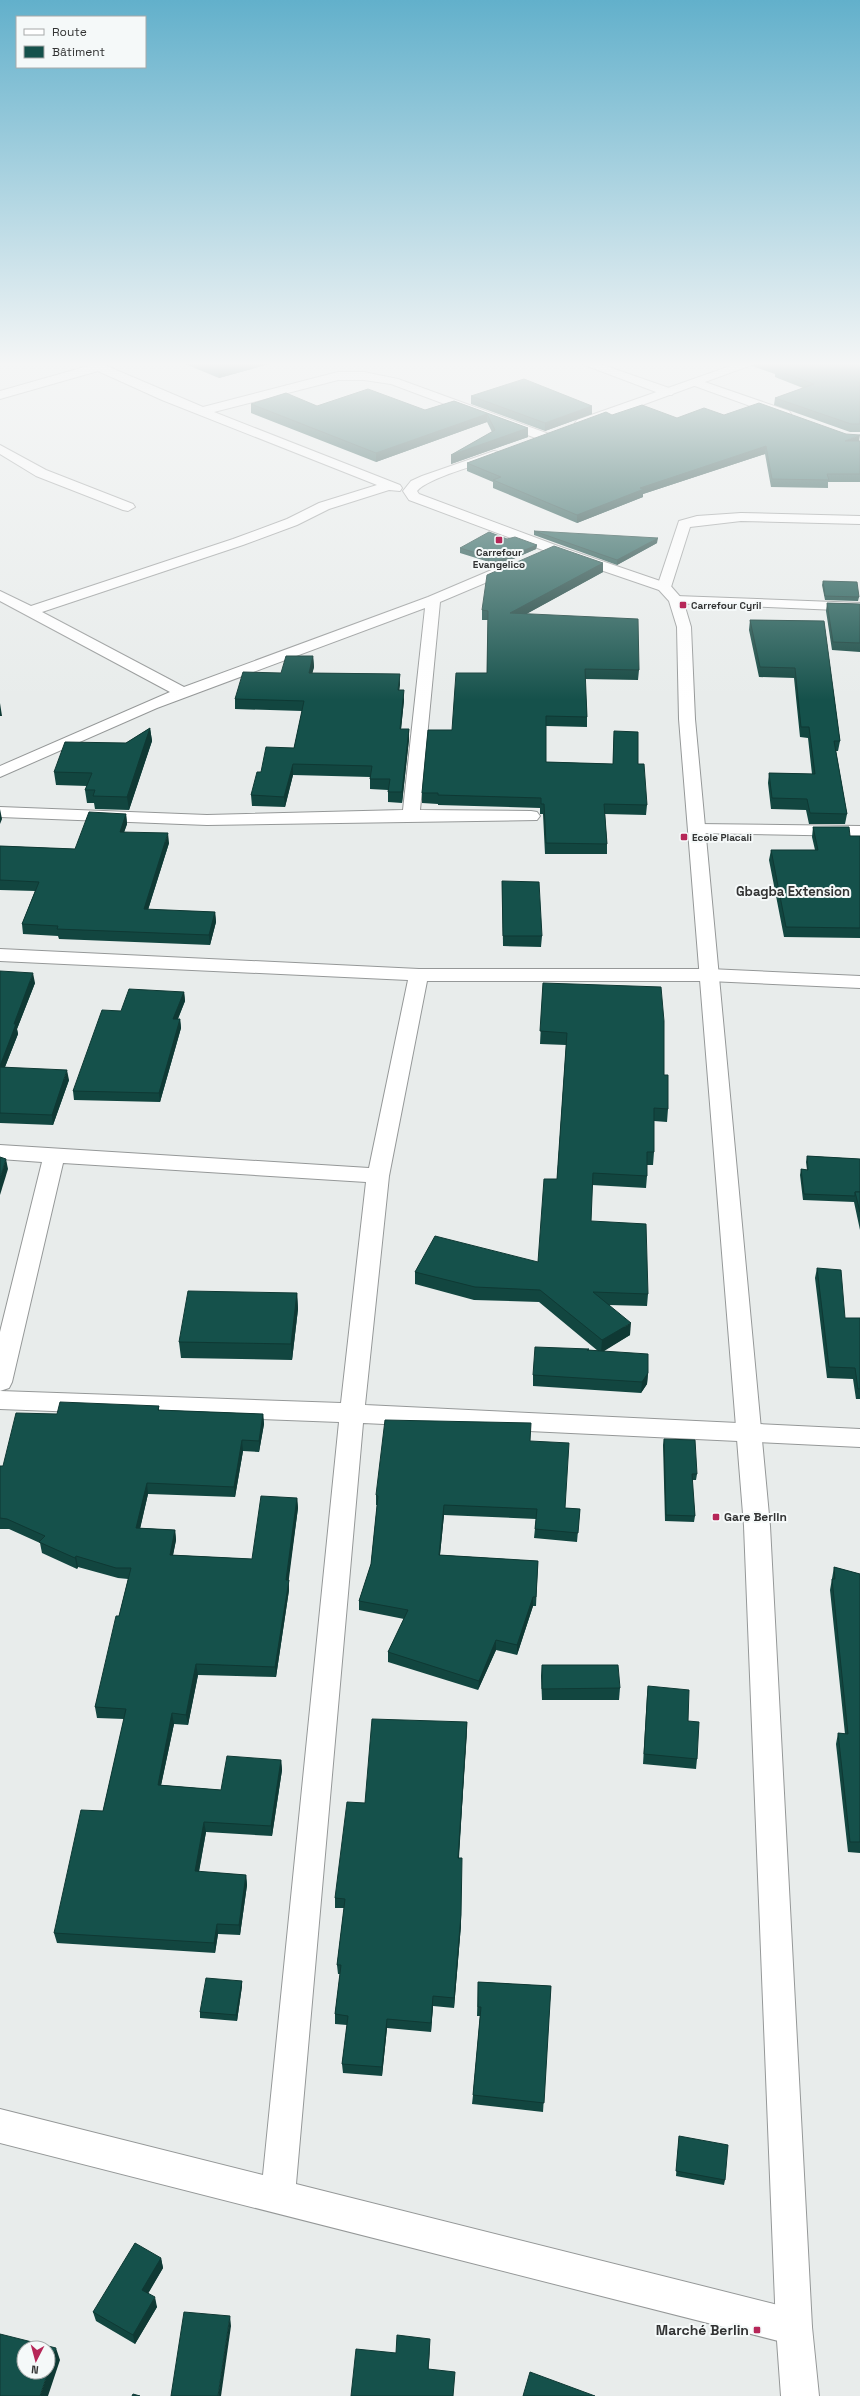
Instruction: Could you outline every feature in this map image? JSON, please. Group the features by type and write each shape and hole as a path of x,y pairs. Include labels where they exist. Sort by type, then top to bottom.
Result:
{"street":[{"path":"48,476 128,507"},
{"path":"363,476 388,486 410,491 414,497 670,593 860,607"},
{"path":"410,491 416,484 435,476"},
{"path":"29,611 238,542 292,522 324,506 356,498 388,486"},
{"path":"800,2396 794,2327 757,1534 687,719 684,626 670,593 684,524 690,521 728,518 860,520"},
{"path":"0,772 151,705 433,600 553,550"},
{"path":"0,595 182,693"},
{"path":"411,815 433,600"},
{"path":"0,812 207,820 411,815 531,816"},
{"path":"696,829 860,831"},
{"path":"0,955 419,975 709,975 860,982"},
{"path":"278,2196 352,1413 378,1176 419,975"},
{"path":"0,1152 378,1176"},
{"path":"0,1382 54,1155"},
{"path":"0,1400 352,1413 749,1434 860,1438"},
{"path":"0,2126 794,2327"}],"building":[{"path":"498,476 677,476 640,488 644,489 577,515 493,480 501,477"},
{"path":"771,476 828,476 829,480 772,479"},
{"path":"534,531 658,538 617,560"},
{"path":"489,532 507,539 515,537 537,545 488,565 489,557 460,548"},
{"path":"554,546 603,563 510,613 638,619 639,670 585,669 587,717 546,716 546,762 613,764 614,731 638,732 638,764 644,764 647,805 604,804 607,844 546,843 544,804 541,804 541,798 438,795 438,793 422,793 428,730 452,730 456,673 487,673 488,611 482,610 487,575"},
{"path":"823,581 857,582 859,597 825,596"},
{"path":"827,603 860,604 860,643 833,642"},
{"path":"750,620 824,621 840,741 834,741 847,814 810,813 807,799 772,798 769,773 815,774 809,727 801,727 795,668 760,667"},
{"path":"286,656 313,656 309,673 400,674 398,690 404,690 400,729 409,729 402,792 388,792 390,779 370,779 372,766 293,764 284,797 251,795 257,772 261,772 266,747 294,748 304,701 235,699 243,672 281,673"},
{"path":"150,728 127,797 93,796 95,790 85,790 92,773 54,772 65,742 126,743"},
{"path":"89,812 126,814 120,832 168,833 144,909 215,912 209,935 57,929 58,926 22,924 39,882 0,880 0,846 75,849"},
{"path":"813,827 849,827 850,836 860,836 860,928 786,927 771,850 818,850"},
{"path":"502,881 539,882 542,936 503,936"},
{"path":"0,971 33,973 0,1066"},
{"path":"543,983 661,987 664,1021 664,1075 668,1075 668,1109 654,1108 654,1152 647,1152 647,1176 593,1173 591,1221 646,1224 648,1294 593,1292 631,1323 602,1340 540,1290 475,1287 415,1272 435,1236 538,1262 544,1179 557,1179 567,1033 540,1031"},
{"path":"129,989 184,992 173,1019 180,1019 159,1093 73,1091 102,1010 121,1011"},
{"path":"0,1067 67,1070 52,1115 0,1113"},
{"path":"807,1156 860,1159 860,1192 855,1192 855,1196 804,1194 801,1169 808,1170"},
{"path":"0,1157 6,1159 0,1178"},
{"path":"855,1192 860,1192 860,1212"},
{"path":"817,1268 841,1270 845,1318 860,1318 860,1389 858,1389 855,1368 829,1367"},
{"path":"188,1291 297,1293 291,1344 179,1342"},
{"path":"535,1347 589,1349 587,1350 648,1354 648,1373 642,1382 533,1375"},
{"path":"60,1402 159,1406 158,1410 263,1414 259,1441 242,1440 234,1487 147,1483 136,1528 175,1530 170,1555 252,1559 261,1496 297,1498 286,1580 289,1580 275,1667 196,1664 186,1715 172,1713 158,1785 221,1790 227,1756 281,1760 271,1826 204,1822 195,1871 246,1875 239,1925 217,1924 214,1943 54,1933 81,1810 103,1811 126,1709 95,1707 116,1616 119,1616 131,1568 116,1568 76,1556 75,1558 39,1542 45,1536 7,1519 0,1518 0,1466 3,1466 16,1413 57,1414"},
{"path":"385,1420 531,1423 530,1441 569,1443 565,1508 580,1509 578,1533 535,1529 537,1509 444,1505 439,1555 538,1561 536,1597 533,1597 517,1645 496,1640 479,1681 388,1652 408,1610 359,1601 371,1564 378,1496 376,1495"},
{"path":"664,1439 695,1440 697,1474 692,1474 695,1516 666,1515"},
{"path":"834,1567 860,1574 860,1842 850,1842 838,1733 848,1734 832,1579 835,1579"},
{"path":"542,1665 618,1665 620,1688 542,1689"},
{"path":"648,1686 689,1690 688,1721 699,1722 697,1759 644,1754"},
{"path":"372,1719 467,1722 458,1858 462,1858 461,1915 454,1998 433,1996 431,2023 387,2019 382,2067 342,2064 348,2016 335,2014 341,1965 337,1965 345,1899 335,1898 347,1802 365,1803"},
{"path":"206,1978 242,1981 236,2015 200,2012"},
{"path":"478,1982 551,1986 544,2103 473,2095 481,2007 478,2007"},
{"path":"679,2136 728,2145 725,2180 676,2171"},
{"path":"135,2243 161,2258 142,2290 155,2297 133,2335 93,2312"},
{"path":"184,2312 230,2316 218,2396 171,2396"},
{"path":"0,2334 24,2340 16,2340 16,2380 45,2380 40,2396 0,2396"},
{"path":"397,2335 430,2339 428,2369 455,2372 453,2396 351,2396 356,2349 396,2353"},
{"path":"530,2372 595,2396 523,2396"}],"place":[{"name":"Carrefour Evangelico","path":"499,540"},
{"name":"Carrefour Cyril","path":"683,605"},
{"name":"Ecole Placali","path":"684,837"},
{"name":"Gare Berlin","path":"716,1517"},
{"name":"Marché Berlin","path":"757,2330"}],"district":[{"name":"Gbagba Extension","path":"793,891"}]}
